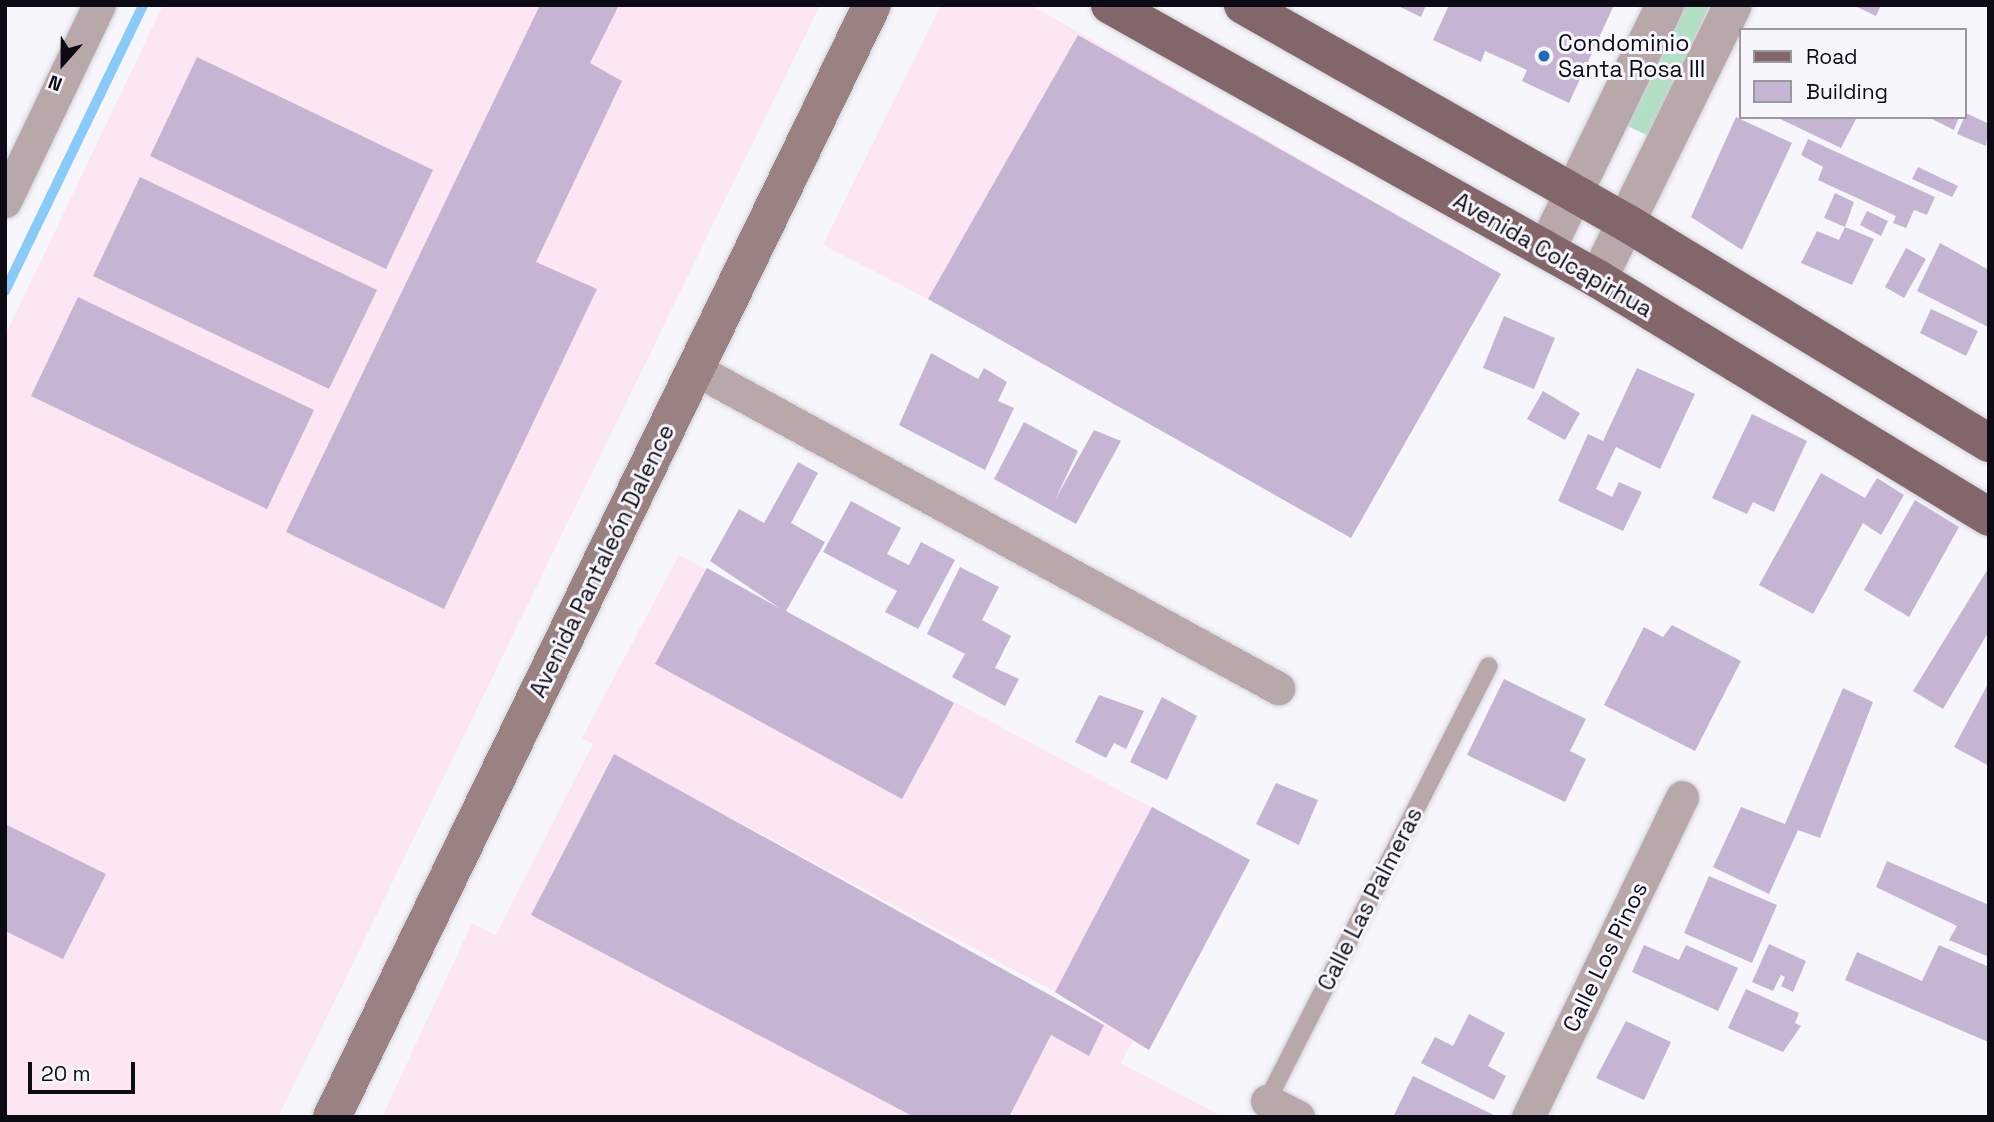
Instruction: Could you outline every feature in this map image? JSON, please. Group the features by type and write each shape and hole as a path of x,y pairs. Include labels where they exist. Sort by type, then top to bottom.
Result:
{"main road":[{"name":"Avenida Pantaleón Dalence","path":"332,1117 872,5"},
{"name":"Avenida Colcapirhua","path":"1110,5 1598,279 1989,517"},
{"path":"1243,5 1627,222 1989,443"}],"street":[{"path":"5,201 99,5"},
{"path":"1546,250 1665,5"},
{"path":"1598,279 1733,5"},
{"path":"695,369 1278,688"},
{"name":"Calle Los Pinos","path":"1528,1117 1682,797"},
{"name":"Calle Las Palmeras","path":"1267,1101 1298,1117"}],"lane":[{"name":"Calle Las Palmeras","path":"1267,1101 1489,666"}],"shaded area":[{"path":"163,5 820,5 278,1117 5,1117 5,336"},
{"path":"941,5 1031,5 1501,274 1351,538 928,299 823,245"},
{"path":"679,555 1250,860 1149,1050 1133,1041 1121,1063 1223,1117 382,1117 472,923 496,935 593,744 582,738","holes":["705,804 1055,992 1116,1031"]}],"green space":[{"path":"1681,5 1710,5 1649,136 1625,125"}],"building":[{"path":"540,5 619,5 590,63 622,81 536,262 597,289 444,609 286,532"},
{"path":"1396,5 1426,5 1421,17"},
{"name":"Condominio Santa Rosa III","path":"1449,5 1614,5 1569,103 1522,81 1527,70 1485,51 1481,62 1433,40"},
{"path":"1853,5 1881,5 1876,16"},
{"path":"1078,35 1501,274 1351,538 928,299"},
{"path":"197,57 433,170 386,269 150,156"},
{"path":"1966,113 1989,124 1986,146 1957,134 1963,119 1966,119"},
{"path":"1736,117 1792,143 1742,250 1691,217"},
{"path":"1780,119 1856,119 1841,148"},
{"path":"1932,119 1958,119 1954,130"},
{"path":"1808,139 1935,197 1927,215 1914,210 1906,228 1893,223 1896,216 1818,180 1823,167 1801,155"},
{"path":"1918,167 1958,186 1952,197 1912,179"},
{"path":"140,177 377,290 329,389 93,276"},
{"path":"1835,193 1854,202 1845,227 1824,218"},
{"path":"1867,211 1888,221 1881,236 1860,225"},
{"path":"1845,227 1874,239 1852,285 1801,263 1817,231 1839,240"},
{"path":"1940,243 1989,270 1988,327 1917,291"},
{"path":"1906,248 1926,259 1904,298 1885,287"},
{"path":"78,297 314,410 267,509 31,396"},
{"path":"1931,309 1978,331 1966,356 1920,333"},
{"path":"1504,316 1555,338 1534,389 1483,368"},
{"path":"931,353 978,379 984,368 1007,382 998,401 1014,408 985,470 899,425"},
{"path":"1637,368 1695,394 1660,469 1616,447 1596,489 1612,497 1619,482 1642,492 1623,531 1558,501 1588,434 1603,441"},
{"path":"1543,391 1580,413 1565,440 1527,419"},
{"path":"1752,414 1807,441 1774,512 1753,502 1747,514 1712,498"},
{"path":"1024,422 1078,451 1055,500 1094,430 1121,441 1076,524 994,479"},
{"path":"798,462 818,473 791,523 825,542 786,611 954,703 902,799 655,664 707,568 781,609 710,561 739,509 764,523"},
{"path":"1821,473 1865,498 1877,478 1904,495 1881,535 1863,523 1813,614 1759,585"},
{"path":"1915,500 1959,527 1909,617 1864,590"},
{"path":"851,501 901,528 887,554 909,565 921,542 955,560 918,629 885,612 897,591 823,552"},
{"path":"960,567 999,587 982,620 1011,636 995,668 1019,679 1005,706 952,677 965,654 927,634"},
{"path":"1989,567 1989,631 1943,709 1913,691"},
{"path":"1672,625 1741,661 1695,751 1604,705 1644,627 1663,637"},
{"path":"1504,679 1586,719 1570,751 1586,759 1565,802 1467,755"},
{"path":"1989,682 1989,766 1954,747"},
{"path":"1843,688 1873,702 1820,838 1798,830 1769,894 1713,867 1741,807 1785,824"},
{"path":"1099,695 1144,711 1126,749 1114,743 1106,758 1075,742"},
{"path":"1162,697 1197,716 1167,780 1130,762"},
{"path":"614,754 1104,1025 1089,1056 1051,1035 1009,1117 914,1117 531,915"},
{"path":"1276,783 1318,800 1299,845 1256,824"},
{"path":"1152,807 1250,860 1149,1050 1055,992"},
{"path":"5,824 106,874 63,959 5,931"},
{"path":"1887,861 1989,905 1989,957 1949,940 1957,926 1876,887"},
{"path":"1709,876 1777,905 1752,963 1684,933"},
{"path":"1769,944 1806,961 1793,992 1781,986 1785,977 1781,975 1773,991 1752,982"},
{"path":"1644,945 1679,960 1686,945 1738,968 1718,1011 1632,972"},
{"path":"1939,945 1989,967 1988,1042 1845,980 1857,952 1922,981"},
{"path":"1746,989 1799,1013 1795,1023 1801,1026 1783,1052 1728,1028"},
{"path":"1469,1014 1505,1033 1488,1066 1506,1076 1494,1100 1421,1063 1435,1037 1453,1046"},
{"path":"1626,1021 1671,1042 1644,1100 1596,1078"},
{"path":"1413,1076 1498,1117 1393,1117"}],"waterway":[{"path":"5,291 143,5"}],"place":[{"name":"Condominio Santa Rosa III","path":"1544,56"}]}
